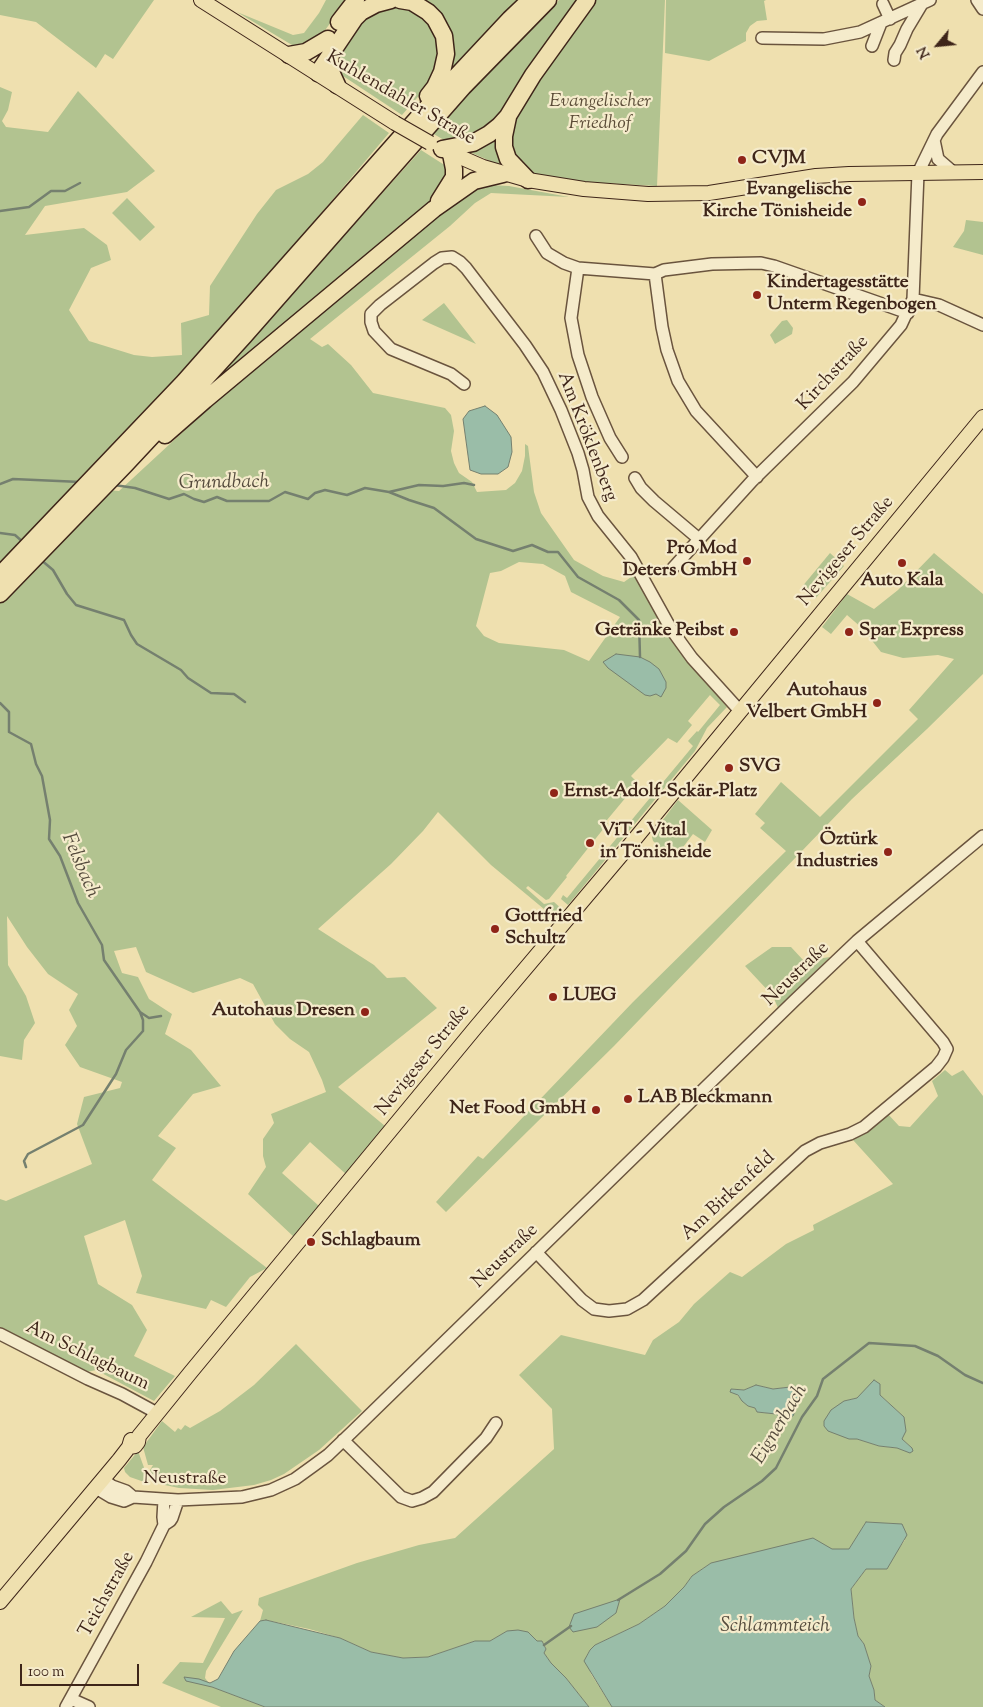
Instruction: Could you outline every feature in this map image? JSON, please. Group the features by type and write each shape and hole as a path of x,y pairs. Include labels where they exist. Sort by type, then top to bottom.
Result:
{"highway":[{"path":"337,85 332,74 330,46 344,15 356,0"},
{"path":"313,70 330,46 361,12 376,4 391,0"},
{"path":"399,141 408,119 435,87 442,72 446,54 444,36 435,19 421,6 400,0"},
{"path":"195,391 399,141 450,82 530,0"},
{"path":"0,594 195,391 463,87 548,0"},
{"path":"434,209 454,177 454,169 441,149 465,146 481,139 499,126 508,116 533,75 586,0"},
{"path":"289,55 330,46"},
{"path":"508,116 504,147 508,159 528,180"},
{"path":"0,575 195,391 434,209 474,181 503,174"}],"main road":[{"name":"Kuhlendahler Straße","path":"201,0 441,149 503,174 528,180 584,189 668,195 709,193 816,176 983,172"},
{"name":"Nevigeser Straße","path":"0,1602 983,417"}],"street":[{"path":"977,0 983,9"},
{"path":"762,38 824,39 860,32 926,2"},
{"path":"894,60 894,53 900,45 907,28 926,2"},
{"path":"872,46 886,21 883,4"},
{"name":"Kirchstraße","path":"672,568 757,477 853,382 901,325 913,299 918,173 934,140 947,119 983,72"},
{"path":"934,140 938,159 953,172"},
{"path":"536,236 547,253 578,268 655,274 664,270 712,264 761,263 908,313"},
{"name":"Am Kröklenberg","path":"464,384 451,374 391,349 374,331 371,322 371,314 380,305 442,258 452,257 466,268 525,345 542,372 561,410 584,470 588,497 595,510 631,556 671,629 705,672 740,711"},
{"path":"578,268 571,318 578,355 592,397 610,438 622,457"},
{"path":"655,274 662,327 667,350 678,381 696,411 757,477"},
{"path":"913,299 939,305 983,325"},
{"path":"635,478 641,488 654,501 699,539"},
{"name":"Neustraße","path":"100,1483 126,1491 133,1498 178,1500 242,1497 271,1490 295,1479 328,1455 857,942 983,836"},
{"name":"Neustraße","path":"857,942 926,1020 947,1049"},
{"name":"Am Birkenfeld","path":"536,1252 582,1300 594,1309 609,1311 627,1309 644,1300 805,1151 820,1143 850,1134 864,1127 936,1066 943,1058 947,1049"},
{"name":"Am Schlagbaum","path":"0,1334 157,1413"},
{"path":"343,1440 401,1497 412,1501 433,1492 486,1438 496,1423"},
{"name":"Teichstraße","path":"164,1500 164,1525"},
{"name":"Teichstraße","path":"69,1703 146,1562 164,1525 172,1518 178,1500"},
{"path":"69,1703 88,1707"}],"green space":[{"path":"0,0 154,0 113,59 105,54 96,68 36,22 0,15"},
{"path":"326,0 347,0 315,44 303,49 292,45 237,12 293,35 304,33"},
{"path":"422,0 520,0 449,72 451,61"},
{"path":"559,0 582,0 497,120 462,139 444,140 432,133 469,92"},
{"name":"Evangelischer Friedhof","path":"594,0 665,0 657,186 584,182 546,176 532,173 521,167 512,156 509,131 514,116"},
{"path":"666,0 766,0 764,1 767,20 757,21 750,26 746,33 746,41 709,61 665,53"},
{"path":"388,6 409,8 423,15 434,28 440,54 431,82 402,115 343,76 338,63 340,50 349,36 367,17"},
{"path":"0,87 12,92 8,110 2,121 6,127 48,132 78,91 155,171 127,192 45,206 25,235 84,228 107,245 111,260 91,268 69,310 89,341 134,355 152,357 182,355 181,323 209,315 210,286 257,214 276,190 308,174 323,162 363,115 389,133 230,321 73,487 119,491 211,406 439,213 467,192 489,185 509,186 569,197 491,193 475,203 450,226 310,339 322,347 328,344 351,365 373,393 445,408 451,415 454,431 451,451 454,463 459,473 472,482 477,492 506,490 515,483 522,471 525,444 528,446 534,492 541,513 574,560 603,576 624,582 634,575 666,633 727,707 707,728 695,751 568,905 561,899 563,895 567,898 693,746 688,741 720,705 710,695 688,721 692,725 677,743 668,738 631,776 638,783 629,793 631,795 627,796 607,820 606,822 608,823 549,899 546,900 528,886 526,888 544,904 554,902 563,910 556,919 491,865 438,812 423,831 391,864 318,929 374,965 387,978 405,977 437,1008 338,1087 385,1126 347,1175 310,1142 282,1173 319,1206 294,1237 248,1194 266,1167 263,1156 263,1139 274,1123 271,1114 326,1092 309,1052 290,1039 275,1024 253,984 240,978 193,993 146,972 136,947 114,951 122,973 138,977 149,999 172,1014 165,1034 191,1050 221,1086 193,1094 158,1136 176,1148 152,1180 267,1268 250,1277 226,1307 211,1300 206,1309 136,1293 142,1276 125,1220 84,1236 98,1284 132,1305 147,1330 134,1356 175,1376 154,1401 96,1370 87,1372 0,1327 0,1199 6,1201 92,1164 77,1124 84,1097 120,1088 122,1082 80,1067 65,1045 77,1026 69,1010 78,994 48,974 27,947 7,916 8,965 26,996 35,1023 24,1040 22,1060 0,1056","holes":["519,562 543,564 565,576 571,592 620,617 589,661 564,650 499,643 484,636 476,626 490,573 501,571"]},
{"path":"499,132 503,163 497,164 465,150"},
{"path":"421,150 446,166 447,173 431,203 204,392"},
{"path":"127,198 155,227 140,241 112,213"},
{"path":"966,220 983,222 983,255 953,247 964,231"},
{"path":"444,303 476,344 422,320"},
{"path":"787,320 793,328 792,334 775,344 770,335 782,321"},
{"path":"830,553 844,566 815,599 801,588"},
{"path":"934,553 983,594 983,674 852,799 614,1046 446,1212 436,1202 478,1156 483,1159 633,1002 786,851 760,828 765,823 755,814 781,782 820,817 918,719 909,710 954,659 938,655 903,658 881,652 862,628 847,615 831,634 822,627 847,594 874,609 898,590"},
{"path":"678,800 712,830 705,842 693,834 674,859 653,841 652,837"},
{"path":"772,947 791,947 804,961 830,957 778,1008 773,996 745,966"},
{"path":"945,1070 952,1076 963,1070 983,1096 983,1707 885,1707 875,1700 869,1676 871,1666 864,1644 858,1636 851,1589 866,1569 900,1547 905,1540 892,1523 866,1522 850,1549 832,1549 711,1563 692,1576 665,1606 639,1624 595,1645 590,1650 586,1657 591,1674 612,1707 589,1707 566,1678 551,1663 544,1653 546,1648 542,1641 537,1642 507,1631 490,1641 475,1641 428,1657 403,1658 371,1652 340,1638 309,1629 266,1620 260,1621 263,1610 258,1605 259,1598 357,1563 419,1545 455,1538 554,1449 552,1409 519,1375 561,1335 645,1355 653,1340 679,1322 694,1304 730,1272 742,1277 786,1244 814,1230 813,1225 893,1184 853,1140 887,1113 899,1126 910,1127 938,1096 932,1081","holes":["880,1384 880,1395 904,1417 902,1439 912,1448 910,1452 879,1446 857,1439 844,1401 857,1398 869,1387","756,1385 773,1389 799,1386 798,1404 783,1419 776,1414 757,1412 755,1408 748,1406 731,1389 744,1390"]},
{"path":"296,1344 362,1411 319,1450 284,1474 271,1480 254,1485 213,1490 179,1488 160,1484 153,1479 150,1470 153,1465 148,1465 143,1447 162,1421 175,1432 178,1428 181,1430 185,1425 190,1428 220,1411 254,1385"},
{"path":"138,1451 150,1484 130,1477 125,1472 124,1468"},
{"path":"221,1601 232,1614 243,1610 206,1671 205,1678 212,1687 265,1707 221,1707 162,1683 180,1662 203,1663 225,1618 191,1617"}],"water":[{"path":"485,406 497,415 511,437 512,452 508,467 498,474 481,474 470,470 463,419 469,411"},
{"path":"616,654 640,657 659,669 666,682 666,688 661,697 656,694 645,695 608,668 603,662"},
{"path":"874,1380 880,1384 880,1395 904,1417 906,1431 902,1439 912,1448 913,1451 910,1453 897,1448 849,1439 828,1431 824,1426 824,1421 831,1410 844,1401 857,1398"},
{"path":"756,1385 773,1389 799,1386 802,1388 803,1392 799,1395 798,1404 793,1416 783,1419 776,1414 757,1412 755,1408 748,1406 742,1401 738,1395 730,1392 731,1389 744,1390"},
{"name":"Schlammteich","path":"866,1522 902,1524 907,1535 887,1569 866,1569 851,1589 858,1636 864,1644 871,1666 869,1676 875,1700 885,1707 612,1707 584,1661 595,1645 639,1624 665,1606 692,1576 711,1563 813,1538 832,1549 849,1549"},
{"path":"620,1599 616,1613 597,1627 573,1632 569,1627 574,1614"},
{"path":"266,1620 340,1638 371,1652 403,1658 428,1657 475,1641 490,1641 507,1631 518,1630 528,1632 537,1641 542,1641 546,1649 544,1653 551,1663 566,1678 589,1707 265,1707 212,1687 186,1681 184,1677 210,1683 218,1679 234,1651 260,1621"}],"waterway":[{"path":"0,211 29,207 51,191 65,191 80,183"},
{"name":"Grundbach","path":"0,484 13,479 81,482"},
{"name":"Grundbach","path":"114,485 135,488 169,499 184,494 204,502 217,497 227,501 269,501 285,492 308,499 315,493 325,490 347,495 365,488 389,492 419,485 443,486 464,483 474,485"},
{"path":"389,492 434,508 476,539 513,551 532,545 548,552 558,552 578,577 619,600 639,620 640,657"},
{"path":"0,533 15,535 24,543"},
{"path":"40,559 53,570 76,605 124,620 137,644 181,670 188,678 211,693 234,694 245,702"},
{"name":"Felsbach","path":"0,703 9,712 9,732 31,744 36,764 42,776 50,820 49,839 60,856 78,903 102,945 104,960 140,1012 149,1018 161,1016"},
{"name":"Felsbach","path":"26,1167 24,1161 28,1154 83,1125 116,1074 126,1050 143,1031 143,1020 140,1012"},
{"name":"Eignerbach","path":"618,1600 660,1574 686,1551 705,1524 724,1507 762,1481 776,1468 802,1417 817,1396 823,1379 869,1343 915,1346 938,1356 965,1375 983,1383"},
{"name":"Eignerbach","path":"544,1645 571,1626"}],"place":[{"name":"CVJM","path":"742,160"},
{"name":"Evangelische Kirche Tönisheide","path":"862,202"},
{"name":"Kindertagesstätte Unterm Regenbogen","path":"757,295"},
{"name":"Pro Mod Deters GmbH","path":"747,561"},
{"name":"Auto Kala","path":"902,563"},
{"name":"Getränke Peibst","path":"734,632"},
{"name":"Spar Express","path":"849,632"},
{"name":"Autohaus Velbert GmbH","path":"877,703"},
{"name":"SVG","path":"729,768"},
{"name":"Ernst-Adolf-Sckär-Platz","path":"554,793"},
{"name":"ViT - Vital in Tönisheide","path":"590,843"},
{"name":"Öztürk Industries","path":"888,852"},
{"name":"Gottfried Schultz","path":"495,929"},
{"name":"LUEG","path":"553,997"},
{"name":"Autohaus Dresen","path":"365,1012"},
{"name":"LAB Bleckmann","path":"628,1099"},
{"name":"Net Food GmbH","path":"596,1110"},
{"name":"Schlagbaum","path":"311,1242"}]}
